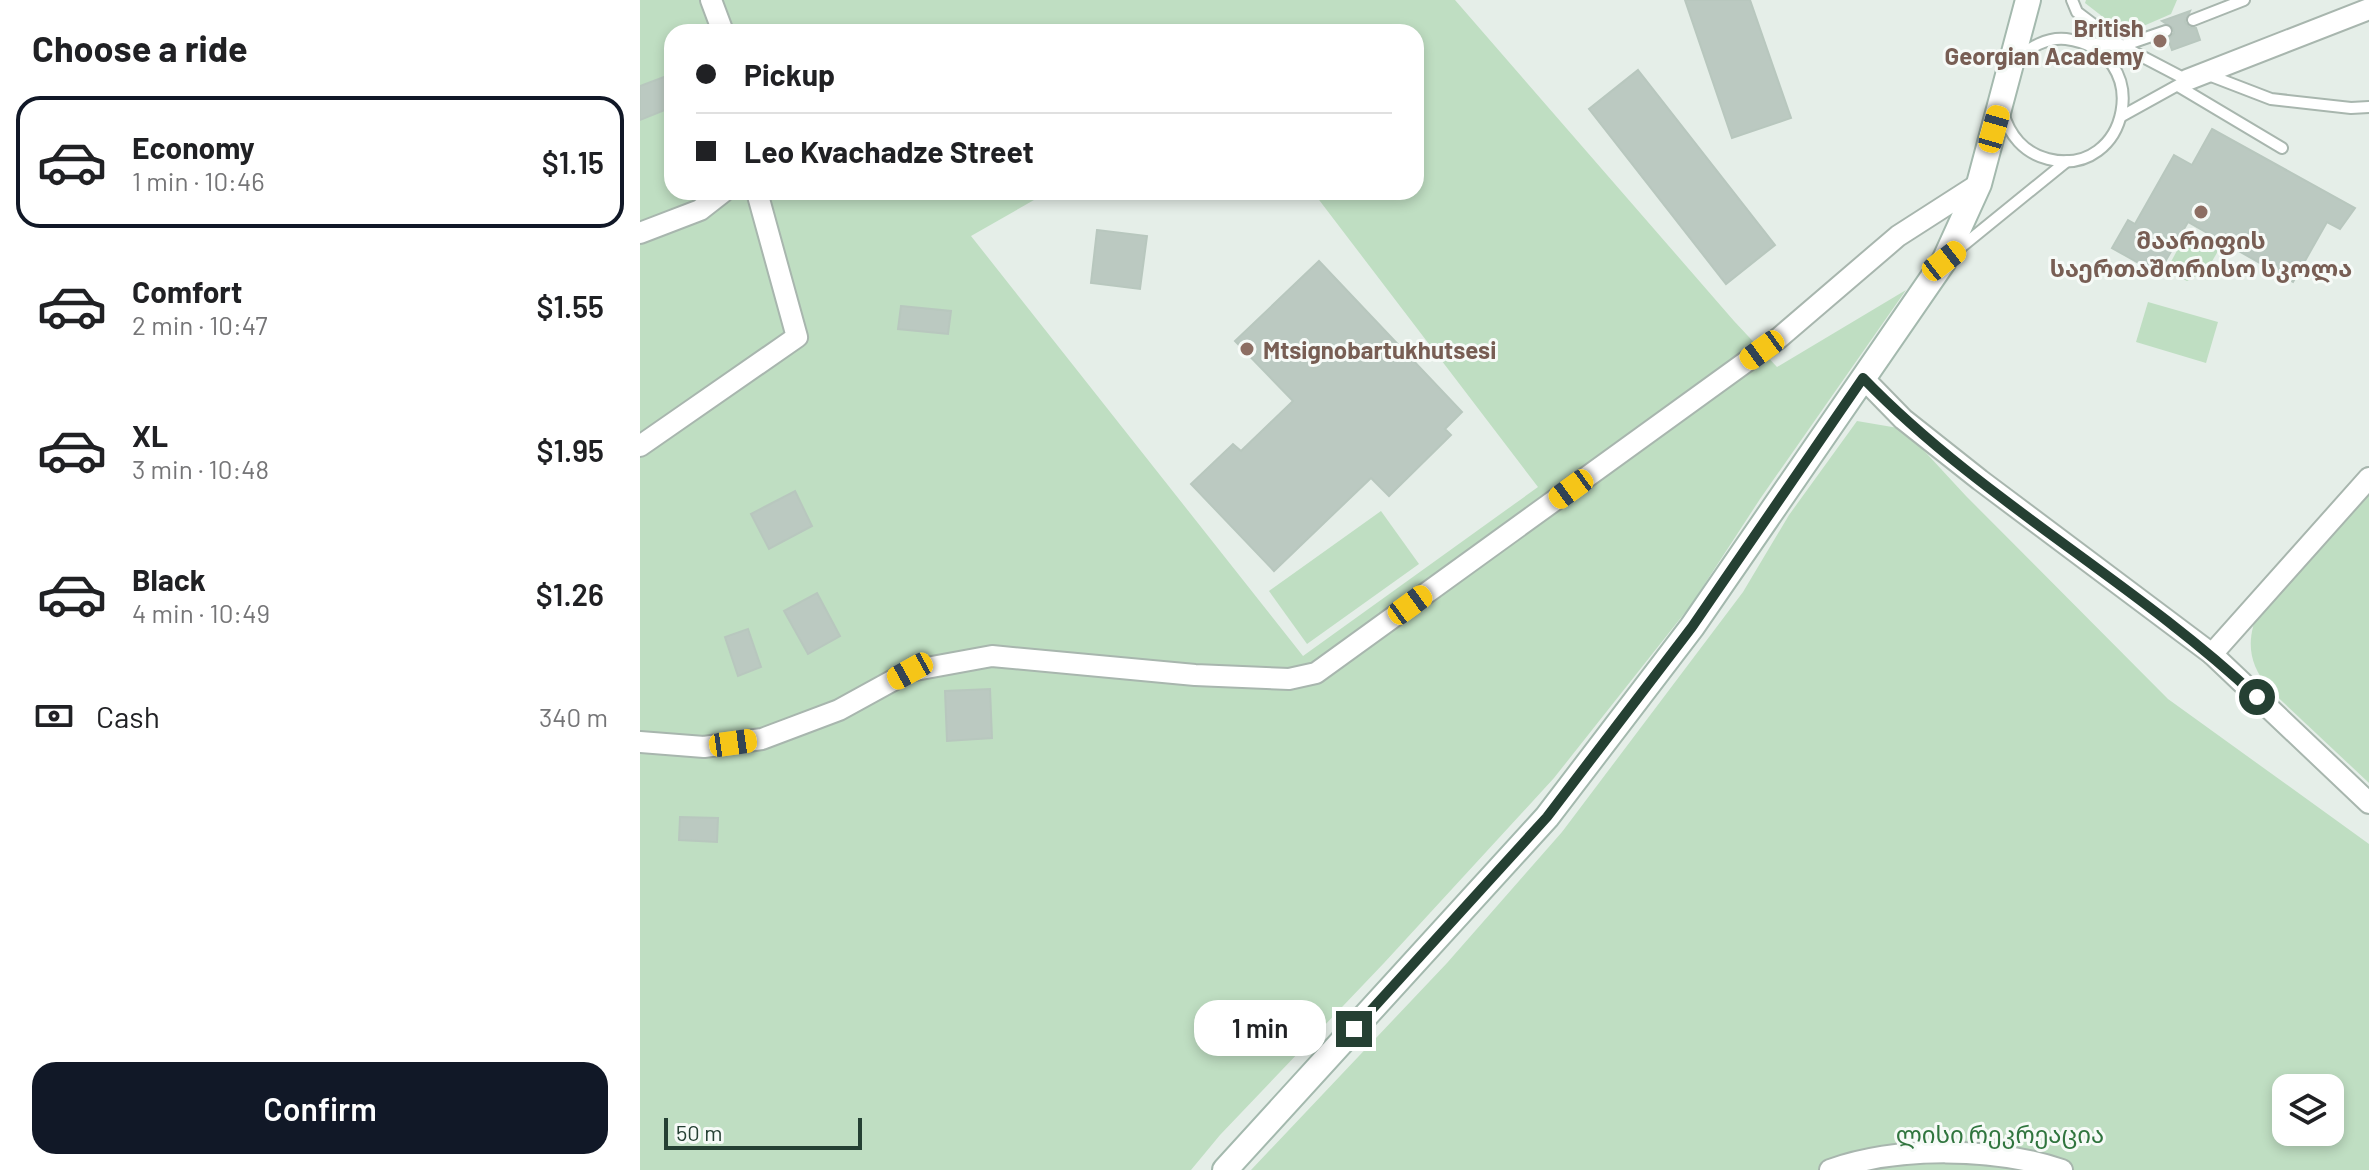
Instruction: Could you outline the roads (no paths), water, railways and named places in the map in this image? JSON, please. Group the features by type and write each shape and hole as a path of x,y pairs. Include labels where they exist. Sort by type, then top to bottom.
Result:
{"main road":[{"path":"1225,1170 1547,817 1692,627 1944,261 1979,184 2028,0"}],"street":[{"path":"711,0 720,24"},
{"path":"2190,80 2369,9"},
{"path":"640,742 704,747 762,739 839,710 910,671 992,656 1195,675 1289,679 1316,673 1779,338 1898,236 1979,184"},
{"path":"640,233 700,210 713,200"},
{"path":"640,446 797,337 759,200"},
{"path":"1863,378 1903,419 1980,480 2212,654 2369,803"},
{"path":"2212,654 2369,478"},
{"path":"1830,1170 1858,1160 1888,1155 1949,1154 1991,1156 2062,1170"}],"lane":[{"path":"2072,0 2077,12 2122,46 2190,80 2282,148"},
{"path":"2193,20 2244,0"},
{"path":"2007,74 2020,56 2038,44 2060,39 2122,46 2166,31"},
{"path":"1944,261 2067,161 2092,154 2112,137 2122,116 2124,101 2117,71 2108,58 2082,41"},
{"path":"2122,116 2190,80 2271,99 2351,108 2369,107"},
{"path":"2002,102 2009,129 2017,140 2039,156 2067,161"}],"place":[{"name":"British Georgian Academy","path":"2160,41"},
{"name":"მაარიფის საერთაშორისო სკოლა","path":"2201,212"},
{"name":"Mtsignobartukhutsesi","path":"1247,349"}],"park label":[{"name":"ლისი რეკრეაცია","path":"2000,1133"}]}
